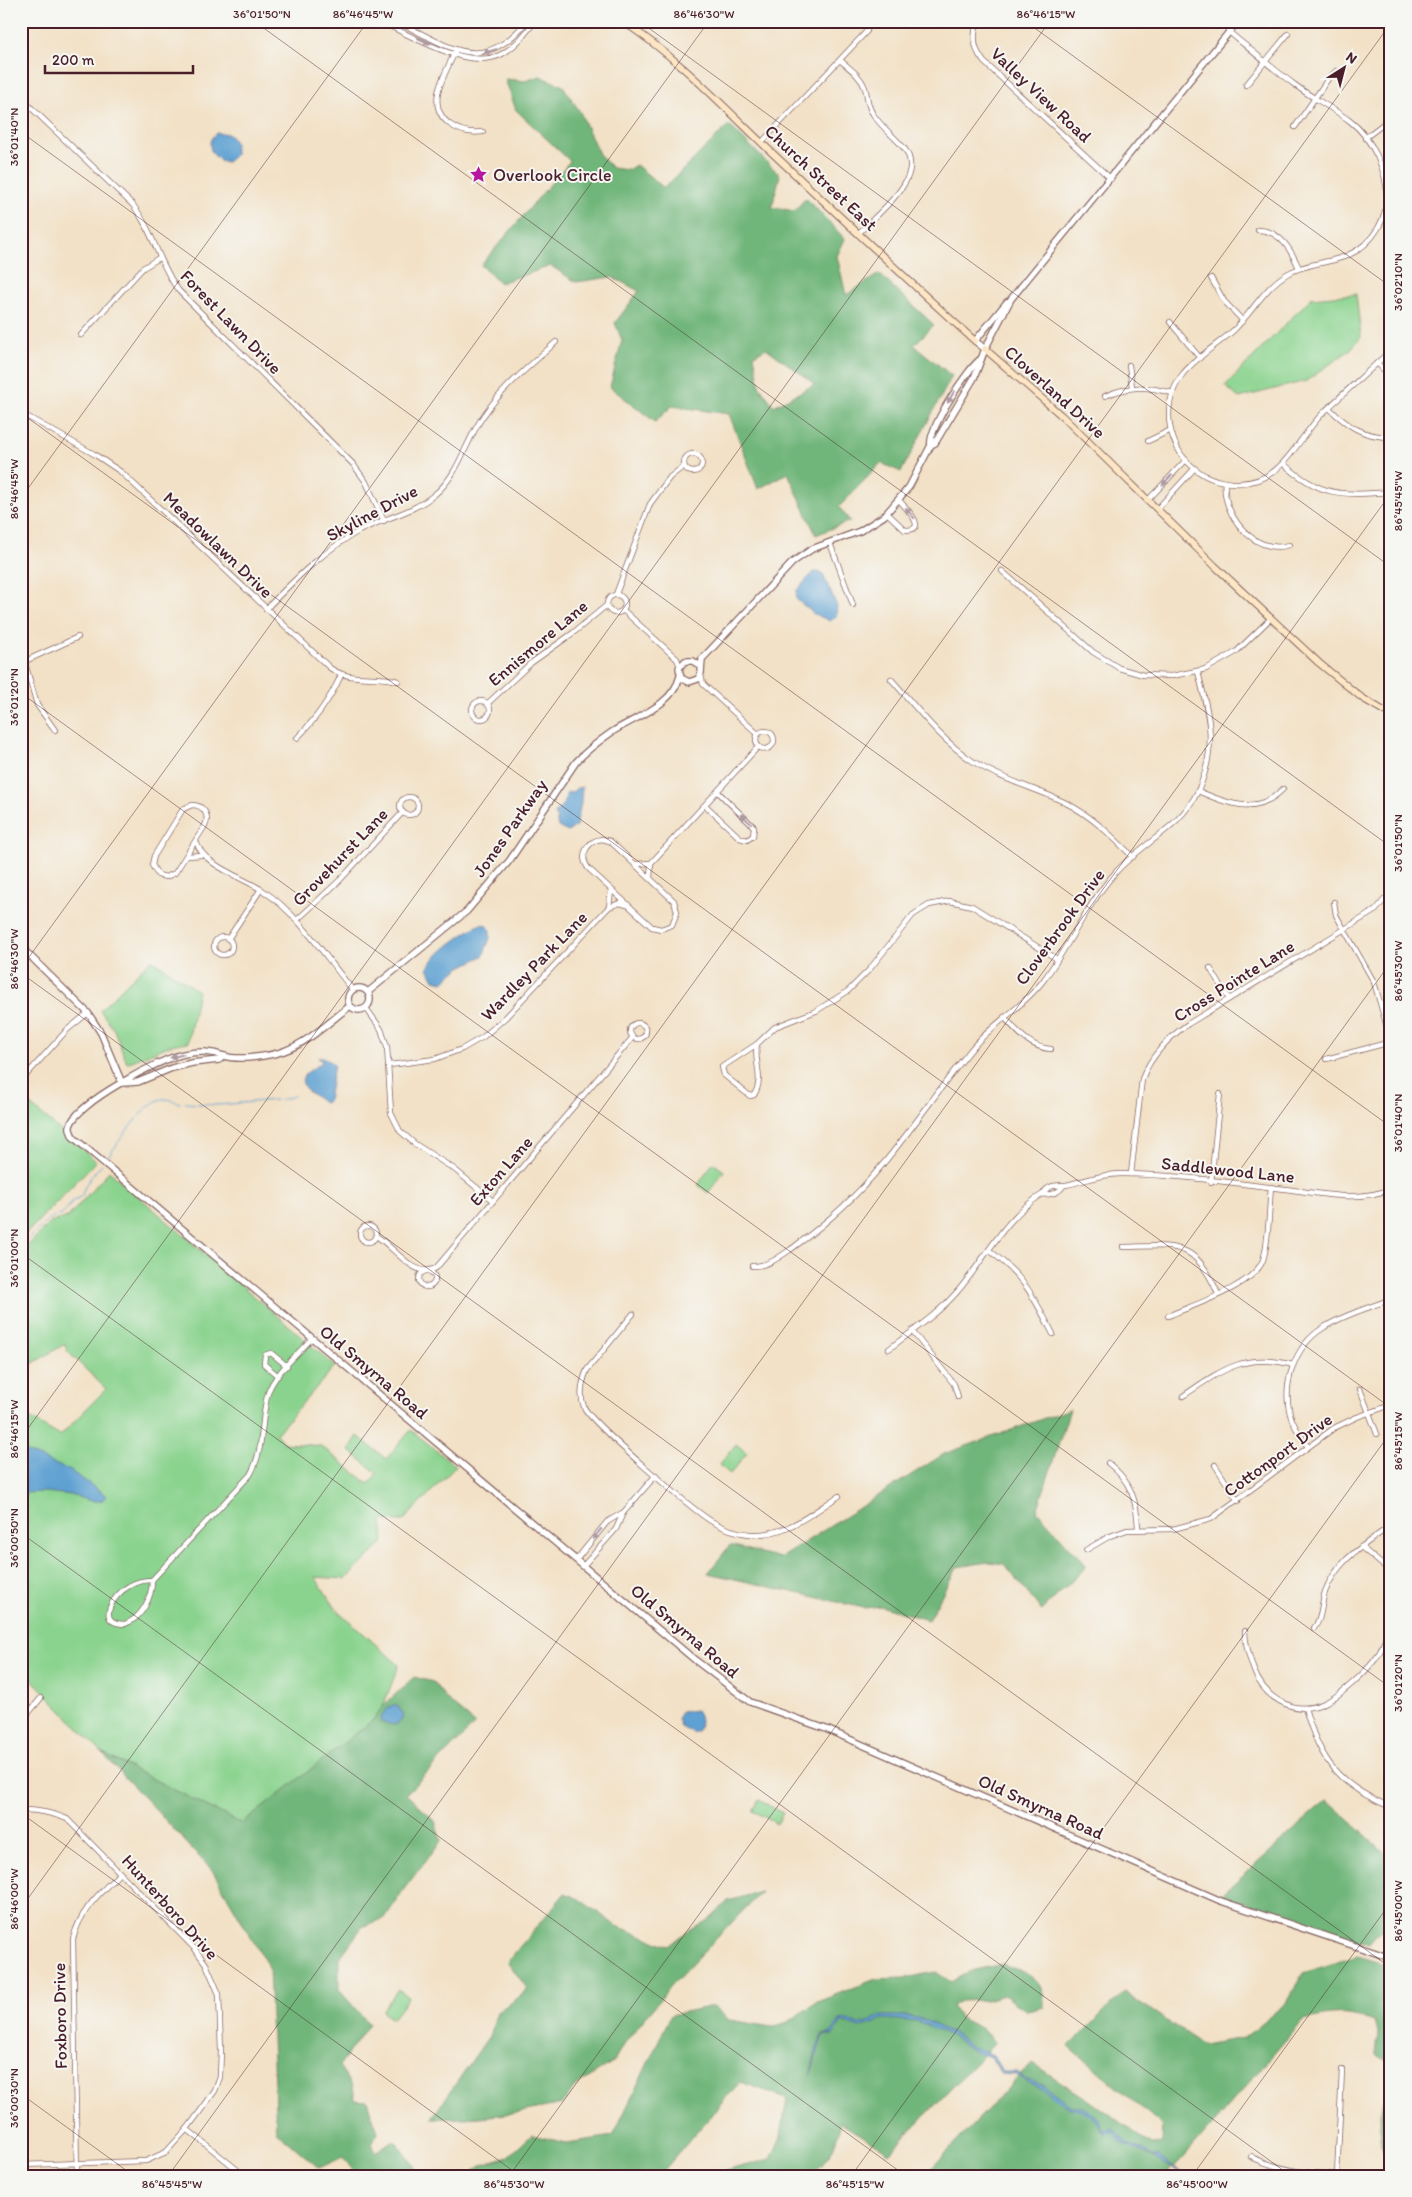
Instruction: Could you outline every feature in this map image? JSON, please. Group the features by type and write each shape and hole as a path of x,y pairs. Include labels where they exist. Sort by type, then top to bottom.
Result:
{"main road":[{"name":"Church Street East","path":"622,21 701,85 858,234 975,340"},
{"name":"Church Street East","path":"628,21 635,30"},
{"name":"Cloverland Drive","path":"985,349 1057,412 1271,618 1342,683 1362,698 1391,715"}],"street":[{"path":"379,21 454,55 483,60 500,54 520,40 535,21"},
{"path":"396,21 467,52 490,52 510,41 527,21"},
{"name":"Valley View Road","path":"978,21 974,40 977,51 984,62 1111,179"},
{"name":"Cloverland Drive","path":"985,349 1015,294 1111,179 1238,21"},
{"path":"761,143 867,31"},
{"path":"1230,32 1315,99 1352,122 1365,138 1379,163 1385,179 1387,198 1383,217 1370,239 1352,254 1299,268 1282,277 1271,286 1243,321 1182,376 1173,393 1169,413 1171,430 1186,460 1194,469 1225,482 1252,481 1268,475 1284,464 1308,431 1329,408 1391,350"},
{"path":"1246,85 1288,34"},
{"path":"457,49 438,91 438,108 452,127 467,132 483,132"},
{"path":"840,60 862,81 872,114 904,148 909,158 911,169 903,186 858,234"},
{"path":"1295,127 1328,79 1336,71"},
{"name":"Forest Lawn Drive","path":"21,98 133,206 148,226 167,275 184,297 356,468 366,482 384,521"},
{"path":"1365,138 1391,118"},
{"path":"1383,217 1391,219"},
{"path":"1258,230 1270,231 1281,239 1291,251 1299,268"},
{"path":"81,335 143,268 159,258"},
{"path":"1211,278 1228,307 1243,321"},
{"path":"975,340 1015,294"},
{"path":"1170,322 1200,358"},
{"name":"Church Street East","path":"975,340 985,349"},
{"name":"Skyline Drive","path":"266,609 296,578 336,546 354,534 415,508 443,488 460,464 474,433 489,407 556,342"},
{"path":"931,445 935,443 960,403 978,370 985,349"},
{"path":"703,684 700,666 702,659 785,569 806,552 860,531 887,513 899,500 915,478 931,445 931,436 956,389 975,363 981,359"},
{"path":"1377,363 1391,377"},
{"path":"1129,365 1132,387"},
{"path":"1105,396 1132,387 1152,388 1173,393"},
{"path":"1329,408 1355,430 1391,437"},
{"name":"Meadowlawn Drive","path":"21,412 116,468 318,658 341,675 387,679 398,682"},
{"path":"1148,441 1171,430"},
{"path":"688,454 697,454 701,458 701,467 696,471 690,472 684,466 684,459 688,454"},
{"path":"1148,500 1186,460"},
{"path":"1284,464 1309,483 1328,492 1348,494 1391,492"},
{"path":"616,594 625,600 626,605 623,610 614,612 607,605 610,597 616,594 650,504 670,477 684,466"},
{"path":"1157,509 1194,469"},
{"path":"1225,482 1224,495 1228,508 1244,531 1258,541 1272,546 1288,545"},
{"path":"887,513 902,529 912,529 915,519 899,500"},
{"path":"830,542 853,605"},
{"path":"1002,571 1083,644 1116,666 1134,673 1151,676 1198,672 1236,652 1271,618"},
{"name":"Ennismore Lane","path":"487,704 531,663 573,633 607,605"},
{"path":"623,610 676,659 680,666 678,685"},
{"path":"54,730 37,705 23,663 78,637"},
{"path":"676,659 685,661 702,659"},
{"path":"693,660 700,666"},
{"path":"680,666 685,661"},
{"name":"Cloverbrook Drive","path":"752,1266 764,1266 808,1236 847,1203 883,1164 970,1052 1037,987 1105,885 1133,857 1176,822 1198,791 1207,764 1211,729 1198,672"},
{"path":"297,738 323,709 341,675"},
{"path":"695,682 701,675"},
{"path":"680,676 686,682 703,684 758,734"},
{"path":"891,679 942,735 965,756 992,773 1075,808 1101,827 1133,857"},
{"name":"Jones Parkway","path":"368,992 467,911 506,866 565,776 587,750 613,731 657,706 678,685 686,682"},
{"name":"Ennismore Lane","path":"480,701 487,704 490,711 487,717 479,719 474,716 472,708 475,704 480,701"},
{"path":"758,734 767,731 772,734 774,740 772,746 767,750 758,747"},
{"path":"758,734 756,742 758,747"},
{"path":"650,878 651,863 758,747"},
{"path":"1198,791 1226,802 1250,805 1269,801 1282,789"},
{"path":"705,806 740,838 747,840 753,836 754,826 718,792"},
{"name":"Grovehurst Lane","path":"408,796 414,798 418,806 416,812 411,814 403,812 400,804 402,799 408,796"},
{"path":"194,805 203,808 207,819 196,841 172,876 160,876 153,870 154,856 187,806 194,805"},
{"name":"Grovehurst Lane","path":"297,920 340,880 403,812"},
{"path":"599,839 607,840 650,878 675,903 678,912 673,923 665,928 654,928 627,905 585,864 584,853 589,844 599,839"},
{"path":"196,841 202,854 261,889 281,904 297,920 352,989"},
{"path":"186,856 202,854"},
{"path":"636,864 651,863"},
{"path":"228,939 261,889"},
{"name":"Wardley Park Lane","path":"390,1065 414,1063 440,1057 462,1049 483,1037 510,1012 609,907 612,897 611,890"},
{"name":"Cross Pointe Lane","path":"1130,1174 1139,1092 1146,1069 1164,1044 1176,1033 1229,999 1345,930 1378,908 1384,900"},
{"path":"756,1044 759,1080 756,1093 750,1096 724,1075 722,1069 756,1044 775,1027 816,1011 844,994 869,970 913,915 925,906 938,902 954,901 974,907 1057,959"},
{"path":"1326,1060 1391,1042 1376,986 1336,913 1334,902"},
{"name":"Wardley Park Lane","path":"609,907 620,904 627,905"},
{"path":"221,937 228,939 232,946 230,952 223,956 217,954 213,946 216,940 221,937"},
{"path":"21,947 88,1012 101,1033 122,1083"},
{"path":"1210,968 1229,999"},
{"path":"359,987 368,992 370,1000 366,1008 357,1010 350,1006 348,996 352,989 359,987"},
{"path":"122,1083 152,1065 173,1057 207,1052 219,1053 224,1056 262,1056 286,1051 305,1041 350,1006"},
{"path":"366,1008 383,1034 388,1048 391,1113 400,1131 415,1144 454,1169 493,1201"},
{"path":"21,1082 63,1035 88,1012"},
{"path":"1004,1017 1032,1044 1051,1050"},
{"name":"Exton Lane","path":"376,1236 415,1268 427,1270 436,1268 633,1037"},
{"path":"122,1083 138,1082 172,1068 219,1060 224,1056"},
{"name":"Old Smyrna Road","path":"122,1083 95,1100 72,1122 70,1130 73,1137 311,1339 734,1691 752,1703 820,1727 1220,1901 1391,1958"},
{"path":"1212,1182 1220,1094"},
{"name":"Saddlewood Lane","path":"889,1349 956,1294 1019,1211 1051,1187 1060,1184 1063,1186 1095,1176 1130,1174 1347,1197 1372,1194 1391,1189"},
{"path":"1168,1316 1248,1279 1261,1264 1264,1255 1271,1188"},
{"path":"1123,1247 1169,1246 1186,1250 1205,1267 1218,1294"},
{"path":"988,1250 1008,1265 1026,1285 1053,1334"},
{"path":"1308,1446 1294,1424 1289,1408 1288,1387 1293,1365 1304,1344 1324,1327 1391,1300"},
{"path":"633,1314 587,1370 583,1380 582,1398 584,1408 594,1421 708,1519 728,1529 752,1534 778,1531 790,1527 813,1514 839,1496"},
{"path":"912,1331 954,1384 958,1397"},
{"path":"152,1580 131,1585 118,1594 109,1608 109,1616 113,1621 125,1624 138,1616 148,1601 152,1580 244,1483 255,1466 259,1452 267,1397 272,1385 311,1339"},
{"path":"278,1376 264,1364 265,1355 273,1354 287,1366"},
{"path":"1183,1396 1217,1374 1248,1361 1266,1360 1293,1365"},
{"path":"1360,1389 1377,1434"},
{"name":"Cottonport Drive","path":"1086,1550 1115,1534 1138,1528 1181,1528 1211,1519 1238,1501 1334,1428 1369,1412 1391,1405"},
{"path":"1108,1463 1122,1475 1131,1489 1136,1503 1138,1528"},
{"path":"1215,1465 1238,1501"},
{"path":"584,1566 616,1529 624,1512 656,1475"},
{"path":"576,1560 607,1522 624,1512"},
{"path":"192,1527 197,1532"},
{"path":"1314,1628 1318,1621 1331,1578 1344,1561 1386,1529"},
{"path":"1361,1547 1391,1572"},
{"path":"1246,1631 1246,1646 1264,1690 1284,1704 1305,1708 1329,1700 1369,1666 1383,1645 1391,1621"},
{"path":"21,1722 41,1698"},
{"path":"1305,1708 1317,1745 1334,1770 1359,1790 1391,1807"},
{"name":"Hunterboro Drive","path":"21,1810 39,1810 67,1819 195,1950 208,1968 219,1994 221,2051 220,2077 214,2093 187,2129 166,2152 146,2161 77,2165 21,2165"},
{"name":"Foxboro Drive","path":"77,2176 73,1939 82,1914 93,1900 120,1874"},
{"path":"1250,2157 1267,2164 1293,2170 1337,2175 1342,2070"},
{"path":"187,2129 245,2176"}],"green space":[{"path":"540,76 563,86 580,112 599,154 612,168 628,170 636,165 664,188 729,125 780,175 772,207 794,211 806,198 845,239 837,256 846,295 879,274 934,325 914,345 952,376 901,472 881,463 839,507 850,521 816,535 788,473 758,489 729,414 672,406 655,422 610,387 622,340 615,323 639,291 612,277 576,282 551,266 500,283 481,265 570,161 516,110 505,79 525,81","holes":["766,348 814,385 774,406 760,387 754,355"]},
{"path":"1356,294 1361,337 1350,350 1306,381 1239,398 1225,386 1311,298"},
{"path":"152,959 198,991 188,1042 171,1045 127,1063 114,1030 100,1010"},
{"path":"21,1097 96,1161 21,1239"},
{"path":"713,1163 724,1171 708,1193 698,1185"},
{"path":"109,1171 335,1366 276,1434 284,1443 321,1446 369,1484 377,1473 349,1450 358,1436 386,1459 411,1430 456,1466 403,1521 382,1520 384,1542 346,1579 315,1577 337,1610 399,1665 383,1706 374,1719 242,1824 103,1754 21,1668 21,1413 60,1436 106,1389 67,1351 65,1344 25,1368 21,1368 21,1252 51,1222 68,1217"},
{"path":"1070,1409 1037,1511 1087,1566 1042,1611 1004,1564 988,1562 957,1567 928,1620 880,1606 864,1608 708,1573 730,1545 780,1558 944,1454"},
{"path":"736,1444 747,1453 730,1474 719,1465"},
{"path":"414,1677 433,1682 449,1702 475,1724 406,1794 435,1821 441,1841 404,1889 385,1918 362,1927 339,1959 339,1990 369,2024 339,2066 353,2087 355,2100 367,2101 378,2132 372,2143 376,2152 393,2140 405,2152 420,2176 357,2176 343,2157 319,2168 276,2131 269,1968 212,1870 103,1754 242,1824 374,1719 383,1706"},
{"path":"759,1800 783,1813 777,1824 753,1811"},
{"path":"1327,1800 1391,1858 1391,1924 1379,1932 1369,1944 1222,1895"},
{"path":"761,1892 670,1987 623,2045 614,2061 575,2087 562,2104 497,2115 465,2118 432,2118 489,2036 497,2012 521,1996 527,1988 507,1962 565,1893 579,1899 617,1926 669,1946 684,1934 708,1920 728,1901"},
{"path":"1357,1956 1391,1966 1391,2063 1376,2055 1378,2033 1375,2022 1347,2015 1323,2016 1303,2020 1181,2161 1165,2176 924,2176 1032,2063 1089,2100 1152,2145 1162,2144 1163,2126 1069,2046 1124,1992 1203,2045 1244,2038 1287,2002 1303,1973"},
{"path":"1003,1964 1027,1974 1038,1983 1044,1997 1044,2007 1027,2011 1004,1995 986,2000 960,2001 952,2006 960,2018 982,2029 995,2043 889,2153 841,2122 833,2148 825,2161 819,2167 802,2176 694,2176 695,2174 713,2174 771,2159 781,2137 787,2098 740,2082 659,2176 466,2176 483,2165 508,2157 532,2135 567,2143 613,2136 671,2015 713,2006 729,2020 772,2027 788,2022 817,2002 876,1979 904,1978 936,1972 951,1982 974,1970"},
{"path":"398,1989 409,1997 392,2019 382,2011"},
{"path":"1391,2067 1391,2151 1383,2152 1379,2119"}],"water":[{"path":"216,133 228,134 235,142 235,155 227,162 219,160 211,151 211,139"},
{"path":"814,572 823,575 837,606 836,617 830,621 814,614 796,599 797,590"},
{"path":"582,787 576,826 568,832 558,827 555,813 564,803 567,792 571,793 577,788"},
{"path":"481,924 487,925 490,930 490,938 483,956 459,968 443,982 434,980 428,968 436,956 451,943"},
{"path":"323,1057 334,1064 328,1101 324,1103 305,1089 302,1080 305,1074 321,1063 322,1061 318,1058"},
{"path":"21,1450 69,1470 107,1496 101,1501 91,1501 71,1495 45,1492 21,1493"},
{"path":"396,1704 404,1715 401,1721 395,1725 380,1722 385,1711"},
{"path":"696,1710 700,1721 697,1732 691,1732 680,1726 677,1719 681,1712"},
{"path":"879,2016 907,2016 922,2019 956,2035 973,2048 993,2055 1002,2072 1016,2072 1025,2079 1045,2086 1072,2107 1083,2107 1099,2119 1105,2131 1111,2128 1115,2129 1127,2144 1145,2150 1152,2157 1159,2157 1185,2176 1143,2152 1124,2145 1114,2131 1105,2133 1096,2120 1082,2110 1070,2109 1045,2090 1028,2083 1017,2075 1001,2074 991,2057 975,2052 951,2036 917,2021 881,2019 859,2028 842,2021 833,2035 824,2035 822,2038 810,2076 822,2035 831,2033 840,2020 846,2019 858,2025"}],"waterway":[{"path":"280,1100 294,1096"},
{"path":"105,1161 132,1124 149,1106 165,1099 180,1103"},
{"path":"185,1103 218,1105 275,1100"},
{"path":"21,1246 49,1219 63,1214 73,1201 82,1196 87,1183 102,1164"},
{"path":"929,2026 937,2030"},
{"path":"1050,2094 1063,2103"},
{"path":"1075,2109 1090,2116"},
{"path":"1104,2128 1120,2141"}],"place":[{"name":"Overlook Circle","path":"479,175"}]}
